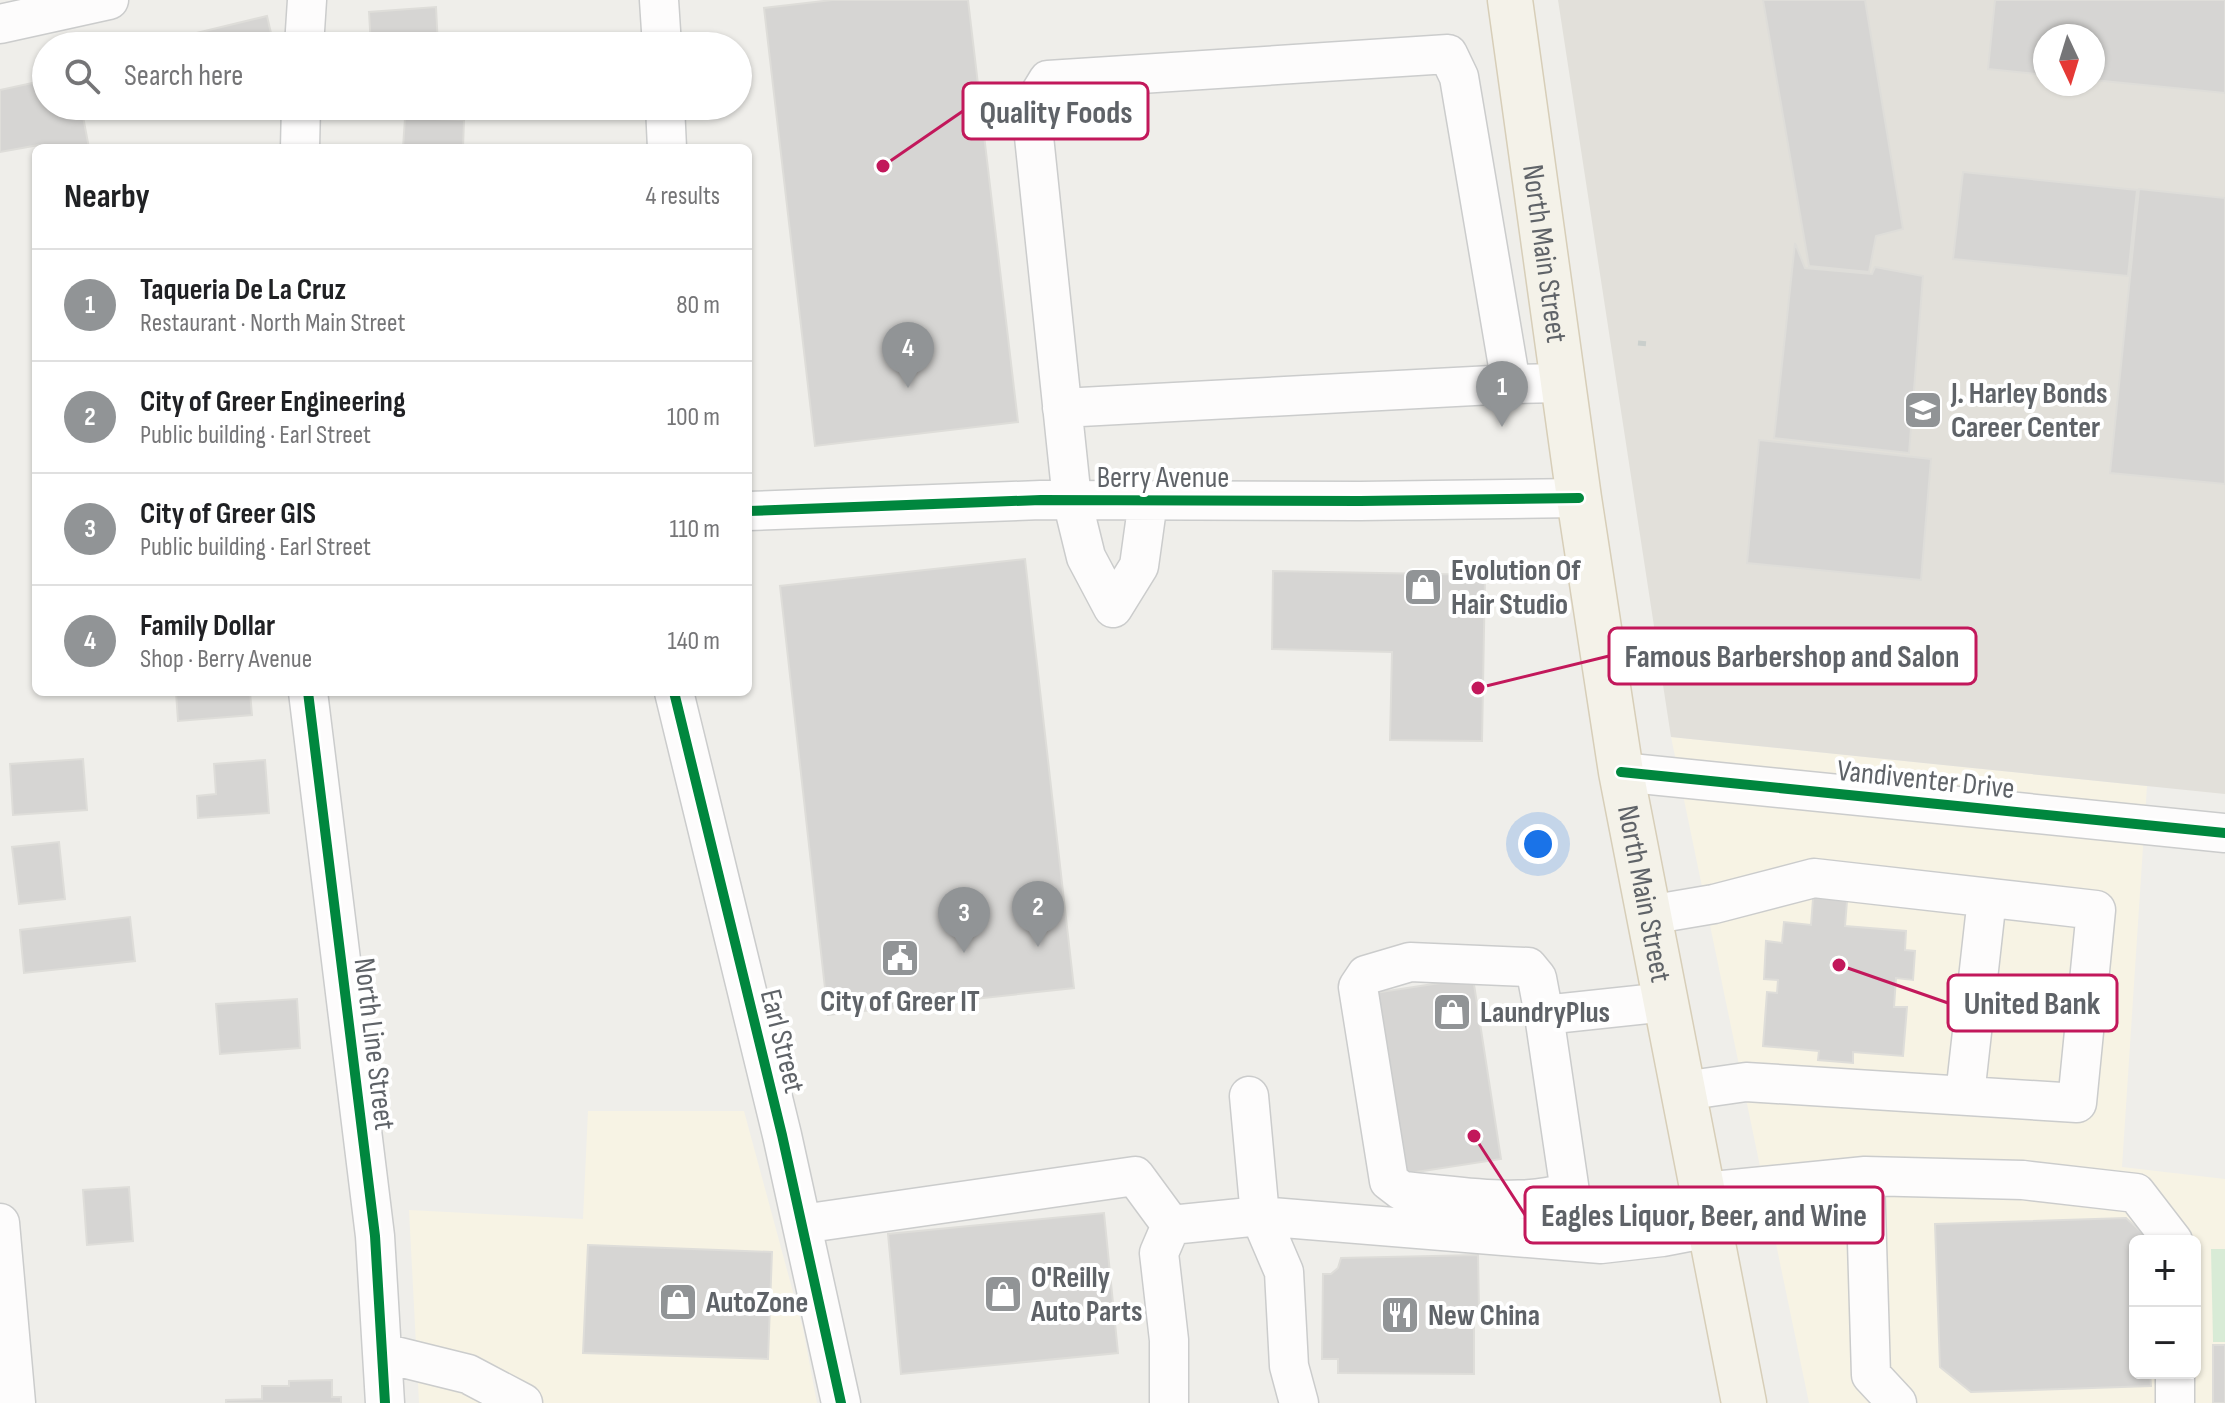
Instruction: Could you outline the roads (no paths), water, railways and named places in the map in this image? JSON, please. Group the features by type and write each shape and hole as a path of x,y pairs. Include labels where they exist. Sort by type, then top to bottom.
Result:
{"main road":[{"name":"North Main Street","path":"1510,0 1579,498 1621,772 1744,1403"}],"street":[{"path":"0,24 109,0"},
{"path":"305,32 307,0"},
{"path":"659,0 661,32"},
{"path":"1148,501 1139,566 1113,608 1086,557 1072,500 1031,108 1048,80 1448,54 1459,77 1511,384"},
{"path":"300,144 301,120"},
{"path":"666,120 667,144"},
{"path":"1062,408 1563,383"},
{"name":"Berry Avenue","path":"752,511 1072,500 1579,498"},
{"name":"North Line Street","path":"308,696 375,1236 385,1403"},
{"name":"Earl Street","path":"675,696 802,1224 841,1403"},
{"name":"Vandiventer Drive","path":"1621,772 2225,833"},
{"path":"1649,915 1714,904 1814,878 2096,910 2077,1103 1746,1082 1683,1091"},
{"path":"1965,1095 1987,898"},
{"path":"1410,962 1528,967 1537,978 1544,1015 1570,1192 1513,1200 1402,1191 1389,1181 1358,987 1366,975 1410,962"},
{"path":"1544,1015 1666,1002"},
{"path":"1249,1096 1260,1216 1284,1272 1289,1366 1299,1403"},
{"path":"802,1224 1135,1176 1171,1225"},
{"path":"1171,1225 1260,1216 1601,1244 1662,1237 1706,1210 1865,1176 2023,1180 2136,1193 2168,1235"},
{"path":"1865,1176 1871,1375 1897,1403"},
{"path":"0,1223 16,1403"},
{"path":"1169,1403 1169,1340 1159,1253 1171,1225"},
{"path":"383,1353 468,1374 523,1403"},
{"path":"2175,1379 2175,1403"}],"place":[{"name":"Quality Foods","path":"883,166"},
{"name":"Family Dollar","path":"908,388"},
{"name":"J. Harley Bonds Career Center","path":"1923,410"},
{"name":"Taqueria De La Cruz","path":"1502,427"},
{"name":"Evolution Of Hair Studio","path":"1423,587"},
{"name":"Famous Barbershop and Salon","path":"1478,688"},
{"name":"City of Greer Engineering","path":"1038,947"},
{"name":"City of Greer GIS","path":"964,953"},
{"name":"City of Greer IT","path":"900,958"},
{"name":"United Bank","path":"1839,965"},
{"name":"LaundryPlus","path":"1452,1012"},
{"name":"Eagles Liquor, Beer, and Wine","path":"1474,1136"},
{"name":"O'Reilly Auto Parts","path":"1003,1294"},
{"name":"AutoZone","path":"678,1302"},
{"name":"New China","path":"1400,1315"}]}
